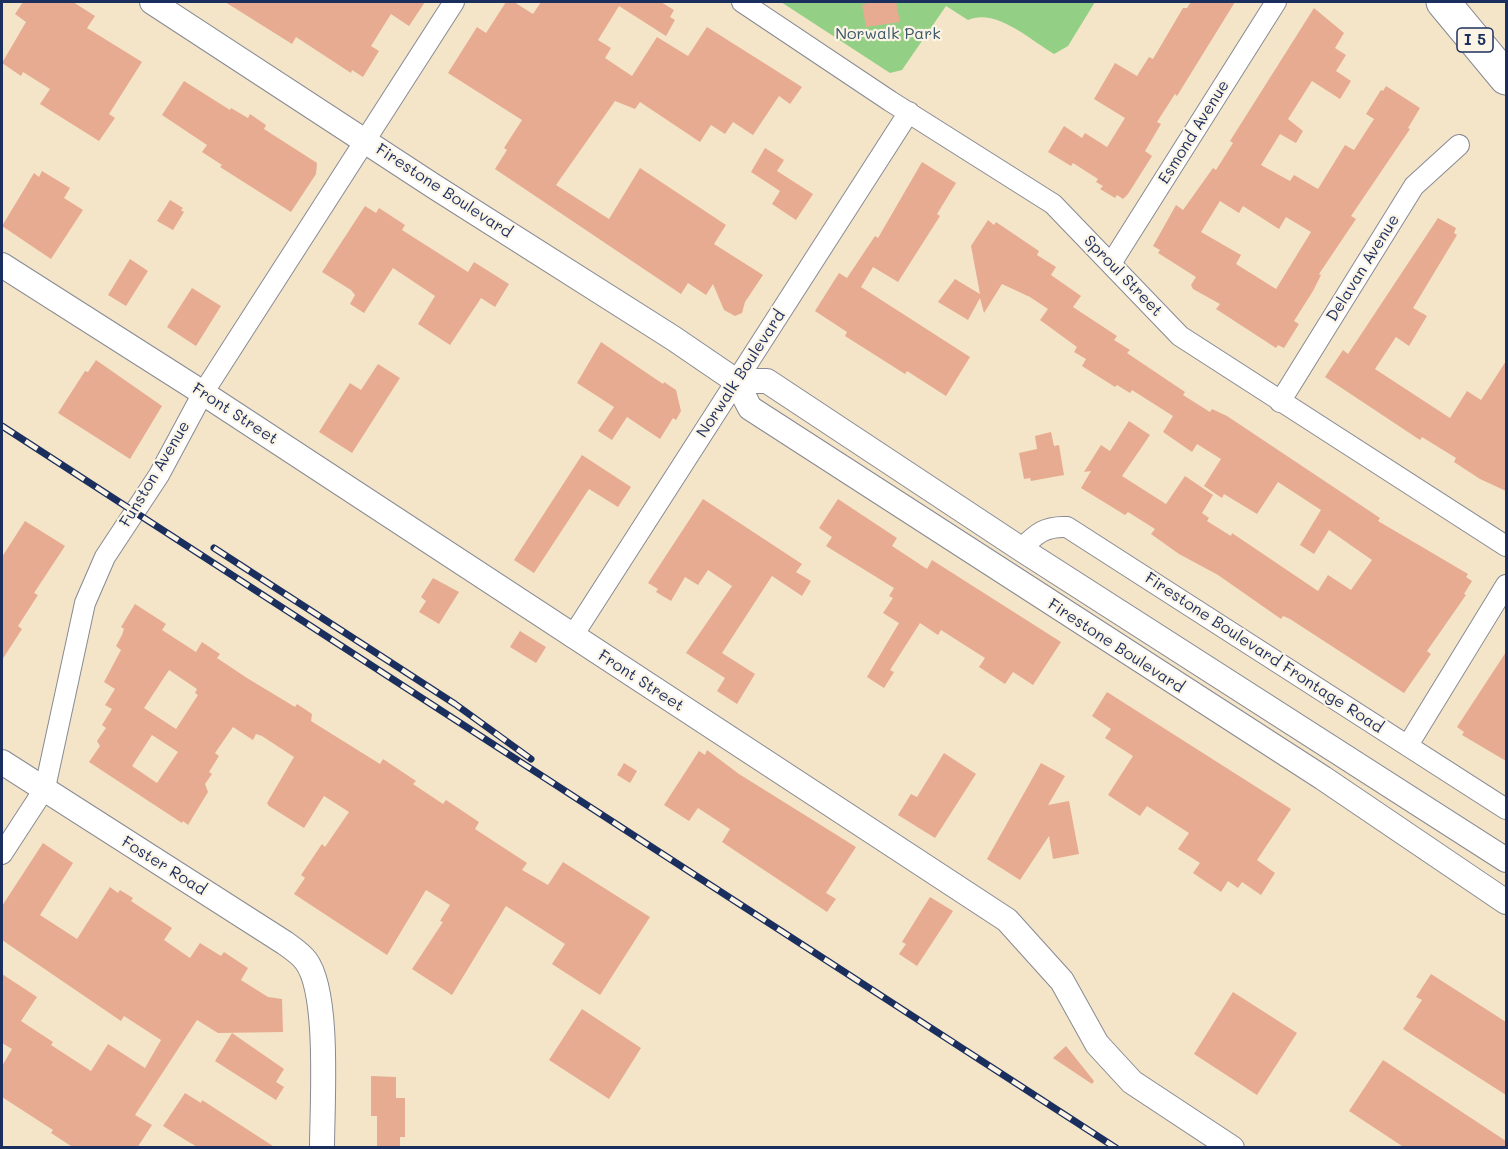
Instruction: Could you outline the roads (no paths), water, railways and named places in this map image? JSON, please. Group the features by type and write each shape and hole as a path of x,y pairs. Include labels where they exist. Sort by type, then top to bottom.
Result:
{"highway":[{"name":"I 5","path":"1443,2 1506,78"}],"street":[{"name":"Firestone Boulevard","path":"152,2 736,381 750,408 1323,778 1506,902"},
{"name":"Funston Avenue","path":"2,854 45,788 85,603 105,557 159,475 203,393 364,138 454,2"},
{"name":"Sproul Street","path":"742,2 1053,204 1112,262 1180,336 1506,546"},
{"name":"Esmond Avenue","path":"1112,262 1276,2"},
{"name":"Norwalk Boulevard","path":"572,637 909,112"},
{"name":"Delavan Avenue","path":"1280,402 1414,186 1459,145"},
{"name":"Front Street","path":"2,266 203,393 1007,920 1062,981 1097,1044 1132,1082 1232,1148"},
{"name":"Firestone Boulevard","path":"736,381 767,381 1021,549 1506,860"},
{"name":"Firestone Boulevard Frontage Road","path":"1021,549 1039,530 1051,526 1067,527 1506,809"},
{"path":"1408,745 1506,585"},
{"name":"Foster Road","path":"2,762 285,943 306,960 316,982 321,1018 322,1148"}],"railway":[{"path":"2,426 1116,1148"},
{"path":"214,548 455,704 531,759"}],"park label":[{"name":"Norwalk Park","path":"888,34"}]}
